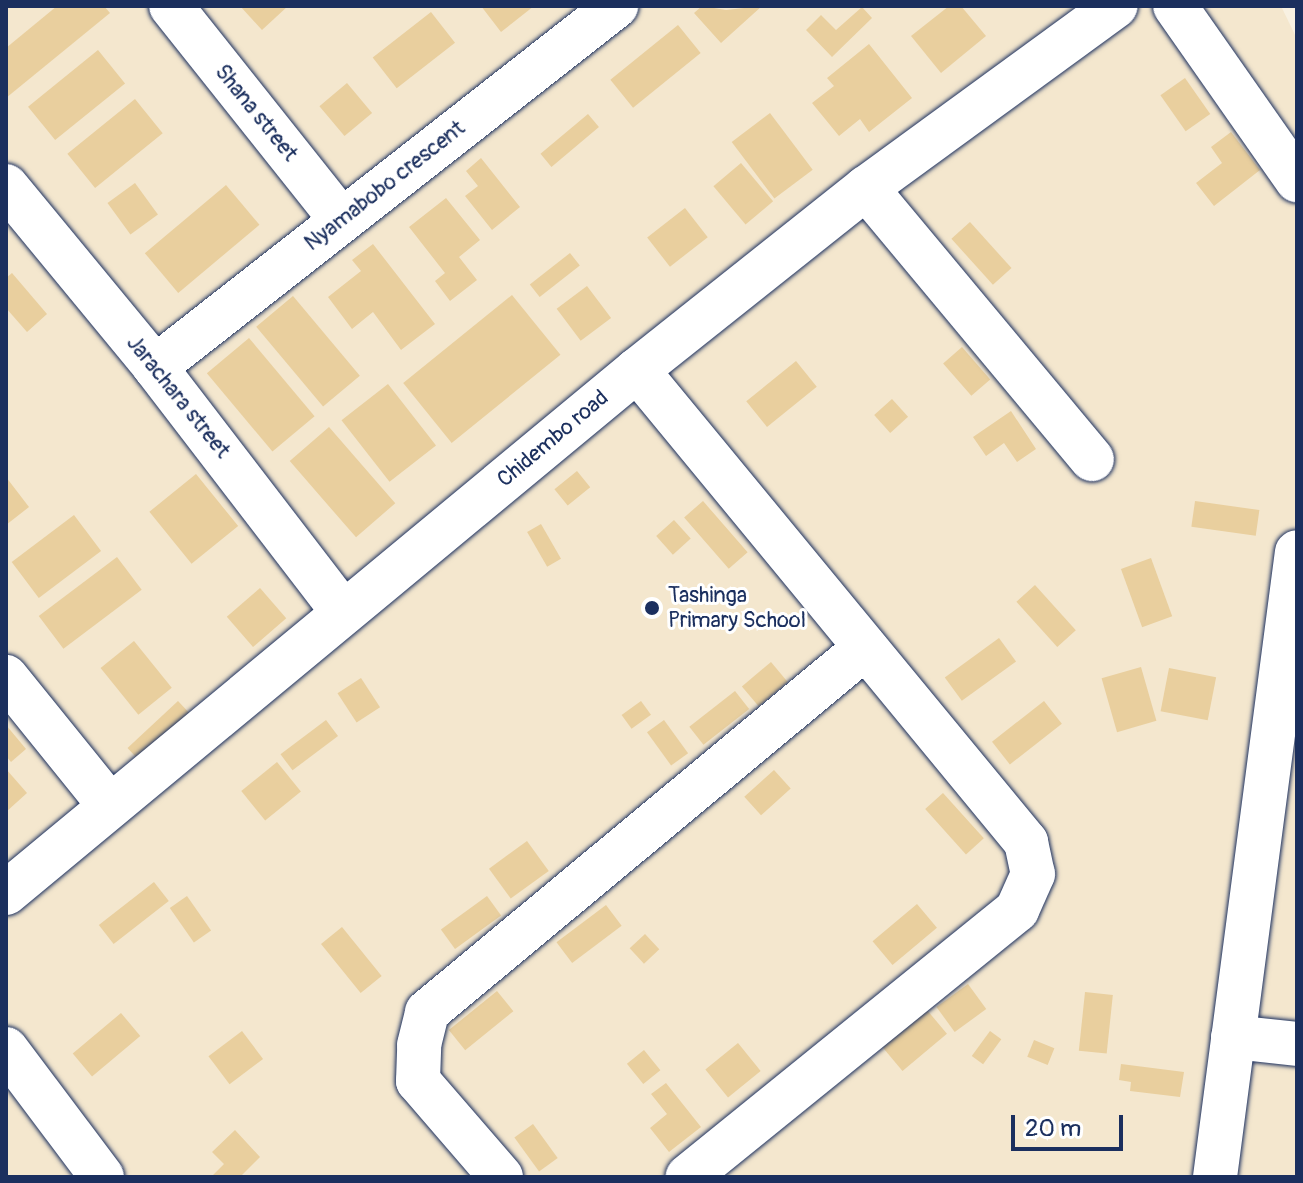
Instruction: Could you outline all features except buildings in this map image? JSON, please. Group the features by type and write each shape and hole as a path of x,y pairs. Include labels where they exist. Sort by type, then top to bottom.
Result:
{"street":[{"name":"Shana street","path":"171,6 341,220"},
{"name":"Nyamabobo crescent","path":"155,367 616,6"},
{"name":"Chidembo road","path":"6,893 637,370 866,188 1116,6"},
{"path":"1175,6 1297,180"},
{"name":"Jarachara street","path":"6,186 155,367 343,612"},
{"path":"866,188 1092,459"},
{"path":"637,370 1026,842 1033,874 1029,891 1017,910 687,1177"},
{"path":"1215,1177 1297,552"},
{"path":"501,1177 418,1081 419,1045 427,1012 865,648"},
{"path":"6,677 110,806"},
{"path":"1233,1037 1297,1044"},
{"path":"6,1049 102,1177"}],"shaded area":[{"name":"Tashinga Primary School","path":"6,6 1281,6 1297,39 1297,1177 6,1177"}],"place":[{"name":"Tashinga Primary School","path":"652,608"}]}
